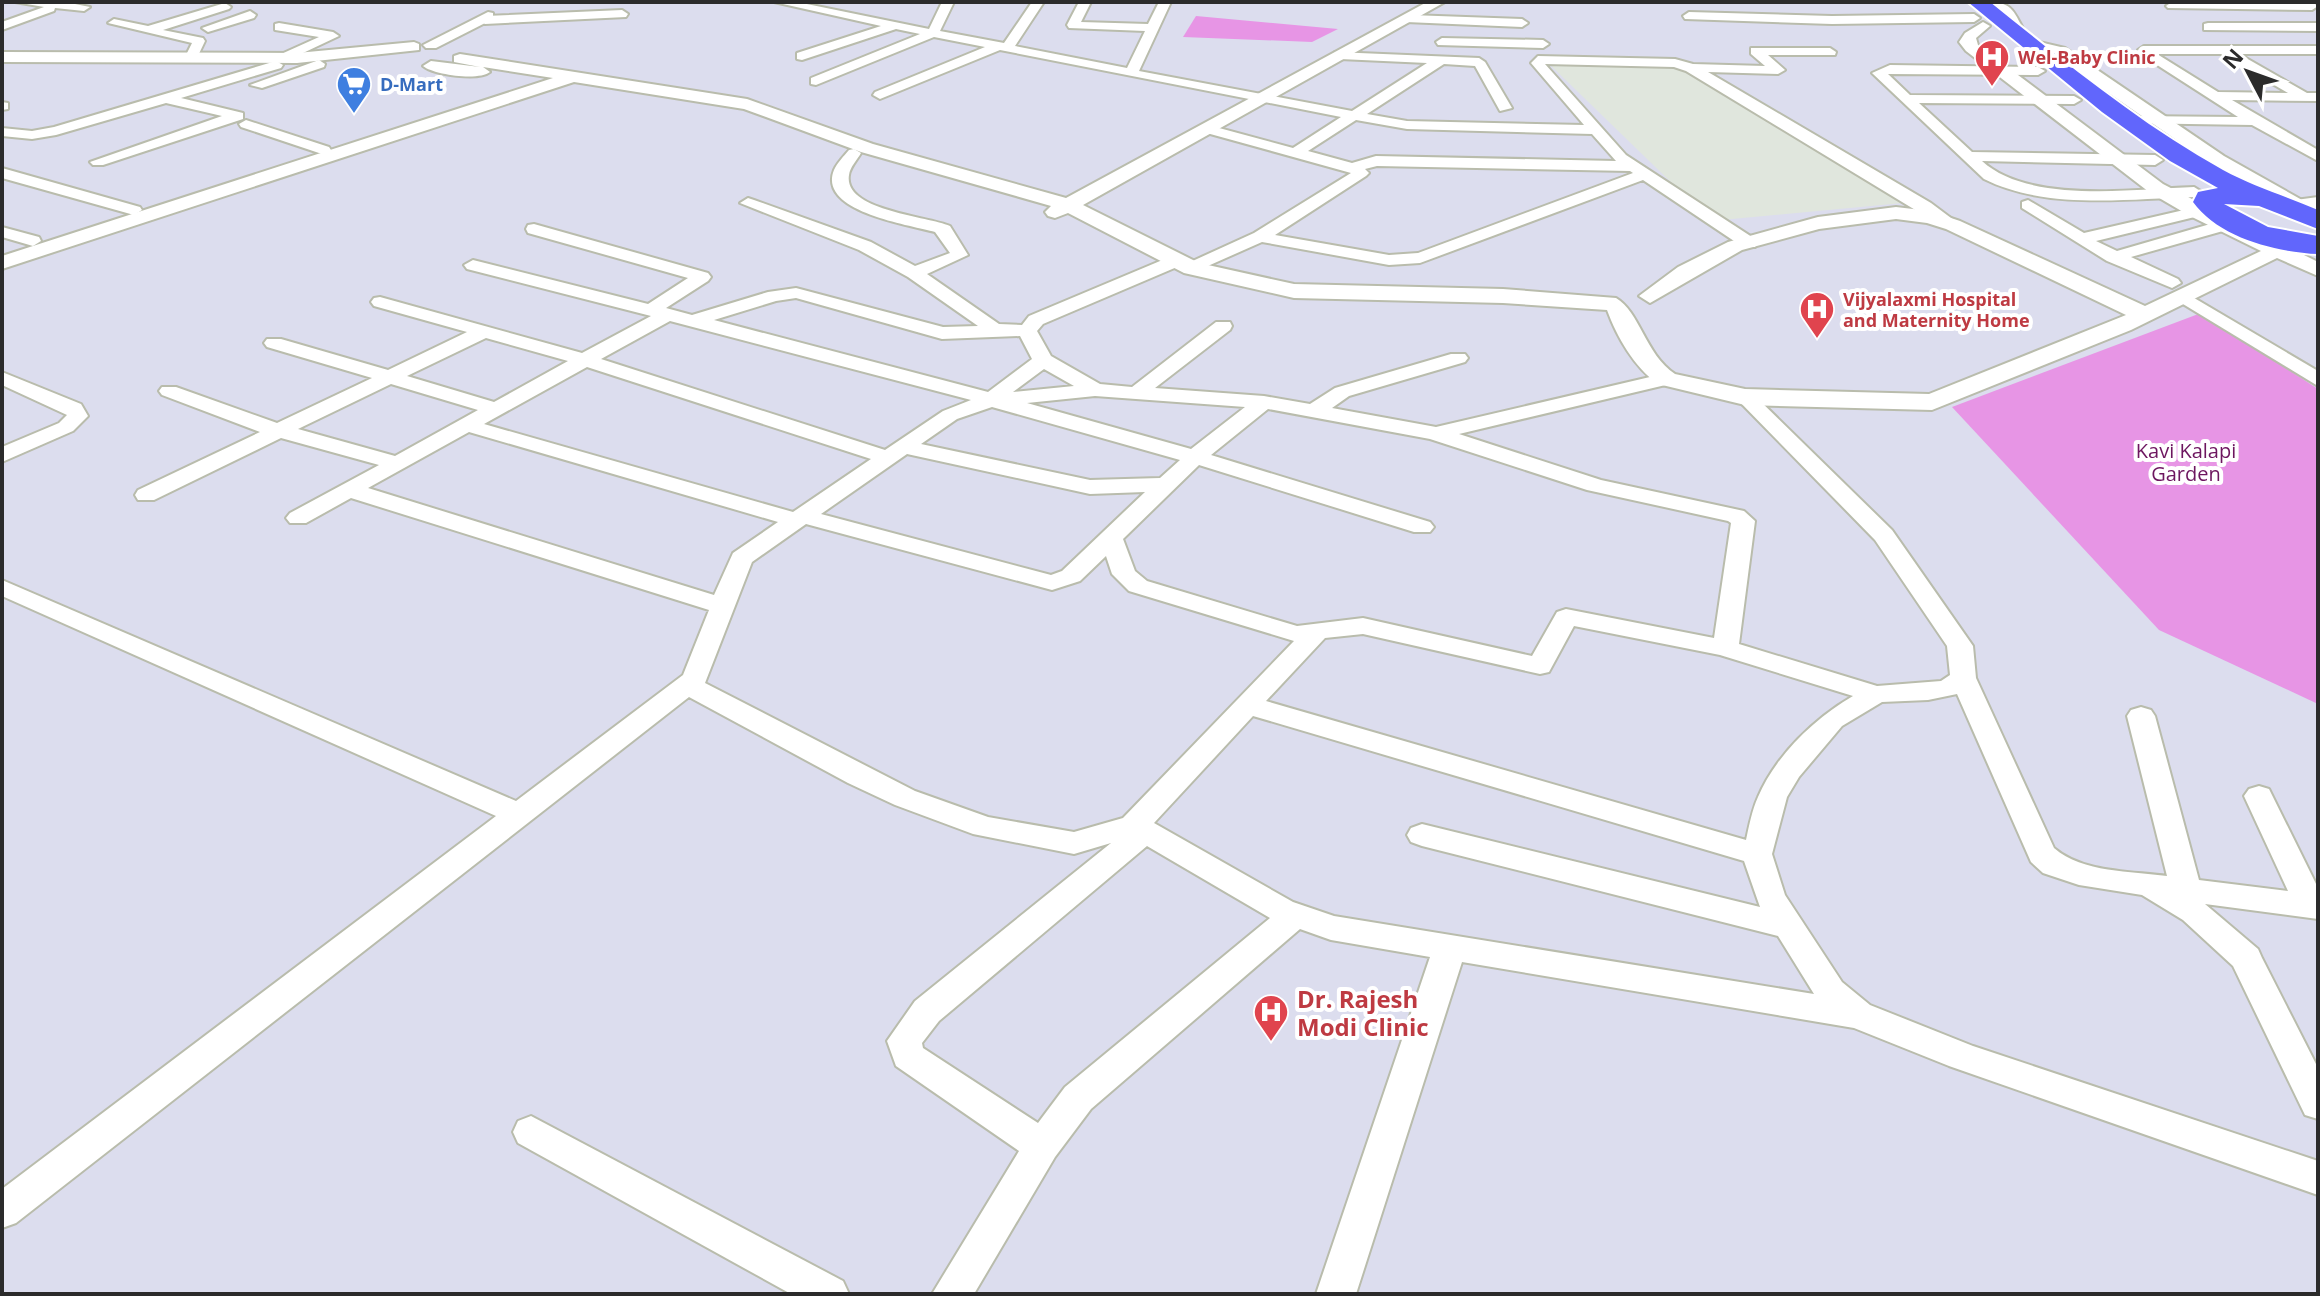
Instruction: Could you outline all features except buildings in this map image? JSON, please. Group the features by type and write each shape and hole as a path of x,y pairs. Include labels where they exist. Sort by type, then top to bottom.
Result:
{"highway":[{"path":"1953,2 2074,100 2155,160 2199,202 2234,220 2297,242"},
{"path":"1976,18 2025,40 2183,158 2253,196 2290,206 2297,242"},
{"path":"2183,158 2214,159"},
{"path":"2199,202 2220,195 2253,196"}],"street":[{"path":"21,2 84,7"},
{"path":"780,2 1354,116 1426,127 1595,130"},
{"path":"850,16 859,2"},
{"path":"816,81 933,33 948,2"},
{"path":"880,95 1004,47 1038,2"},
{"path":"1085,2 1073,25 1152,28"},
{"path":"1131,73 1165,2"},
{"path":"1047,206 1239,95 1411,10 1438,2"},
{"path":"1682,4 1799,5"},
{"path":"2169,4 2311,6"},
{"path":"2169,4 2247,49"},
{"path":"2,26 61,5"},
{"path":"821,10 840,6"},
{"path":"1819,6 1841,20"},
{"path":"149,30 225,7"},
{"path":"431,45 489,10 622,14"},
{"path":"414,47 391,58 413,65 463,53 489,10"},
{"path":"2,65 280,61 431,45 557,78 728,110 854,153 1047,206 1263,100 1367,41 1411,10 1522,23"},
{"path":"180,36 250,15"},
{"path":"1689,16 1841,20 1877,17 1976,18 1967,42 1972,48 2164,193"},
{"path":"114,23 199,41 191,57"},
{"path":"802,56 895,25"},
{"path":"2,132 45,133 280,61 333,36 279,27"},
{"path":"2208,27 2318,27"},
{"path":"2025,40 2059,51 2214,159 2290,206 2318,202"},
{"path":"1367,41 1399,41"},
{"path":"1431,42 1543,44"},
{"path":"2316,51 2143,49 2255,121 2318,156"},
{"path":"2223,50 2312,97"},
{"path":"1691,68 1778,70 1755,51 1830,52"},
{"path":"1340,55 1479,62 1505,108"},
{"path":"2,57 191,57 413,65 557,78 738,101 867,148 1101,223 1185,264 1294,291 1623,302 1712,257 1818,223 1896,213 1930,217 1951,224"},
{"path":"1295,153 1443,59"},
{"path":"1749,243 1638,170 1595,130 1537,63 1538,60 1675,63 1691,68 1951,224 2131,315"},
{"path":"55,146 196,105 319,64"},
{"path":"2038,71 1882,70 1881,76 1996,181 2023,190 2164,193 2199,202 2224,225"},
{"path":"2,251 557,78"},
{"path":"2,263 557,78"},
{"path":"2216,96 2312,97"},
{"path":"98,162 238,116 164,98"},
{"path":"1907,99 2074,100"},
{"path":"2130,120 2255,121"},
{"path":"246,124 324,150"},
{"path":"1027,331 1036,320 1260,237 1361,173 1353,168 1208,129"},
{"path":"854,153 845,162 840,175 847,197 867,211 941,228 948,232 959,251 959,255 914,273"},
{"path":"1968,156 2155,160"},
{"path":"1353,168 1376,161 1638,170"},
{"path":"1260,237 1389,260 1420,258 1638,170"},
{"path":"2,173 134,210"},
{"path":"2082,239 2199,202"},
{"path":"748,203 865,246 914,273 992,327"},
{"path":"2028,205 2113,257 2178,290 2318,380"},
{"path":"1794,232 1904,225 1918,227 2101,314 2131,315"},
{"path":"2113,257 2224,225 2297,242"},
{"path":"298,518 585,360 660,312 702,277 534,229"},
{"path":"2,232 33,241"},
{"path":"1623,302 1646,340 1641,349 1656,373 1667,379 1745,397 1899,403 1942,399 2131,315 2178,290 2297,242"},
{"path":"473,265 660,312 1195,457 1422,527"},
{"path":"693,321 774,296 796,293 942,333 972,333 992,327 1027,331"},
{"path":"380,302 896,453 1090,487 1167,485"},
{"path":"1899,403 2101,314"},
{"path":"1136,393 1223,326"},
{"path":"146,495 485,331"},
{"path":"1027,331 1043,360 1095,390"},
{"path":"274,343 497,409"},
{"path":"1314,411 1353,388 1458,358"},
{"path":"989,401 1043,360"},
{"path":"2,378 74,408 78,416 66,427 2,455"},
{"path":"1434,433 1667,379"},
{"path":"2,1211 695,679 741,558 950,415 989,401 1095,390 1264,402 1434,433 1595,485 1716,511 1743,521 1725,648"},
{"path":"169,391 276,430 398,463"},
{"path":"1745,397 1884,535 1960,646 1963,678 2042,854 2054,865 2071,872 2141,884 2315,906"},
{"path":"466,425 1044,583 1071,576 1195,457 1264,402"},
{"path":"350,490 723,606"},
{"path":"1111,538 1124,574 1138,586 1296,634 1363,626 1540,666 1566,617 1725,648 1876,694 1928,692 1950,687 1963,678"},
{"path":"2,587 519,814"},
{"path":"1042,1146 908,1056 904,1041 927,1011 1139,828 1318,631"},
{"path":"688,685 858,776 905,798 984,827 1074,843 1139,828 1295,915 1331,928 1858,1015 1961,1056 2318,1178"},
{"path":"1858,1015 1830,991 1787,926 1770,897 1757,854 1772,797 1789,770 1832,720 1876,694"},
{"path":"1248,705 1757,854"},
{"path":"2141,716 2186,889"},
{"path":"2259,796 2315,906"},
{"path":"1422,835 1787,926"},
{"path":"2141,884 2194,912 2246,958 2318,1104"},
{"path":"961,1291 1042,1146 1078,1098 1295,915"},
{"path":"1336,1294 1450,947"},
{"path":"531,1132 829,1294"}],"shaded area":[{"path":"1543,58 1673,64 1903,203 1711,221"}],"green space":[{"path":"1196,16 1338,29 1312,42 1183,37"},
{"name":"Kavi Kalapi Garden","path":"2201,313 2318,389 2318,704 2159,630 1952,407"}],"place":[{"name":"Wel-Baby Clinic","path":"1992,88"},
{"name":"D-Mart","path":"354,115"},
{"name":"Vijyalaxmi Hospital and Maternity Home","path":"1817,340"},
{"name":"Dr. Rajesh Modi Clinic","path":"1271,1043"}]}
